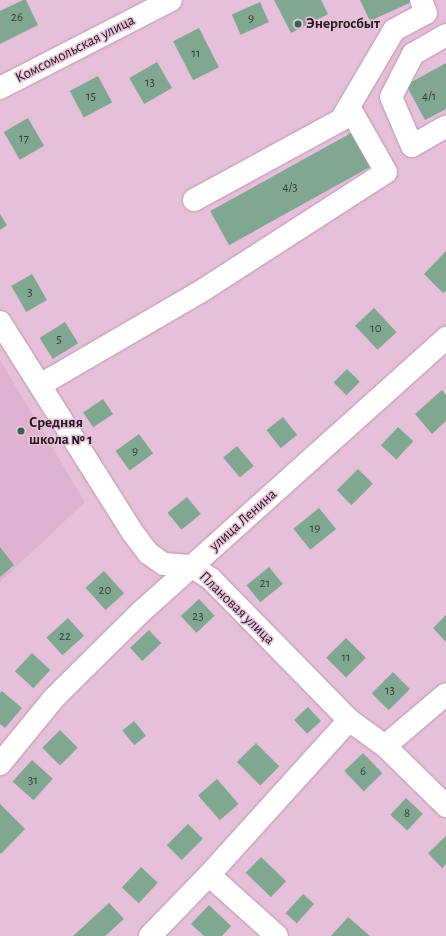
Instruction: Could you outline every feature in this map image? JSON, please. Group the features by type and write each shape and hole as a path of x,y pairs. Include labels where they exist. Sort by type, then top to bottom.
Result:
{"street":[{"name":"Комсомольская улица","path":"0,88 171,0"},
{"path":"194,200 341,120 394,30 426,13 421,0"},
{"path":"446,35 413,54 391,97 412,146 446,126"},
{"path":"40,385 200,292 386,172 349,107"},
{"name":"Плановая улица","path":"0,322 133,533 148,553 164,564 191,566 211,579 349,720 385,746 446,806"},
{"name":"улица Ленина","path":"0,764 54,698 142,611 446,338"},
{"path":"385,746 446,694"},
{"path":"154,935 349,720"},
{"path":"209,874 277,936"}],"shaded area":[{"name":"Средняя школа № 1","path":"0,360 85,502 0,582"}],"building":[{"path":"26,0 38,25 0,44 0,11"},
{"name":"Энергосбыт","path":"274,0 321,0 328,14 291,33"},
{"path":"360,0 416,0 370,21"},
{"path":"260,2 269,22 241,35 232,15"},
{"path":"199,28 219,67 193,80 173,41"},
{"path":"157,62 172,88 144,104 129,78"},
{"path":"446,63 446,109 425,120 406,85"},
{"path":"98,76 112,102 84,118 70,91"},
{"path":"28,118 44,146 20,160 4,132"},
{"path":"351,133 370,167 229,245 210,211"},
{"path":"0,214 7,225 0,230"},
{"path":"446,251 446,291 443,293 424,274"},
{"path":"32,274 47,300 26,312 11,286"},
{"path":"374,308 397,332 377,350 355,326"},
{"path":"65,322 78,343 53,359 40,338"},
{"path":"347,369 360,382 346,395 334,382"},
{"path":"442,390 446,395 446,421 432,434 415,414"},
{"path":"103,399 113,414 93,427 83,412"},
{"path":"283,417 297,435 281,448 266,430"},
{"path":"398,427 413,441 396,460 381,445"},
{"path":"139,434 153,453 130,470 116,451"},
{"path":"237,446 254,466 240,477 223,458"},
{"path":"358,469 373,484 352,505 337,490"},
{"path":"187,497 201,514 181,530 168,513"},
{"path":"319,508 336,529 310,550 293,529"},
{"path":"0,547 14,565 0,577"},
{"path":"269,567 283,584 260,602 246,585"},
{"path":"104,571 124,593 105,610 85,588"},
{"path":"199,599 215,616 196,633 181,616"},
{"path":"446,615 446,642 433,628"},
{"path":"68,618 84,636 63,655 46,637"},
{"path":"149,630 161,643 142,661 130,648"},
{"path":"346,638 366,658 346,678 326,658"},
{"path":"32,653 50,670 33,688 15,671"},
{"path":"393,672 410,689 389,710 372,693"},
{"path":"2,691 22,708 5,728 0,724 0,693"},
{"path":"308,707 321,721 307,734 294,720"},
{"path":"134,721 146,736 134,745 122,730"},
{"path":"60,730 78,748 60,765 42,748"},
{"path":"256,743 279,766 260,785 237,762"},
{"path":"363,753 382,773 364,791 344,771"},
{"path":"32,760 53,779 33,800 13,782"},
{"path":"217,779 239,804 220,820 198,795"},
{"path":"406,798 423,814 407,831 390,815"},
{"path":"0,804 25,829 1,854 0,853"},
{"path":"188,824 203,839 182,860 167,845"},
{"path":"446,836 446,864 442,868 428,853"},
{"path":"261,857 286,881 271,897 246,873"},
{"path":"141,867 158,883 139,903 122,887"},
{"path":"303,894 314,904 297,923 286,913"},
{"path":"109,903 124,919 105,936 73,936"},
{"path":"209,905 231,926 222,936 204,936 191,924"},
{"path":"348,917 370,936 331,936"}],"place":[{"name":"Энергосбыт","path":"298,24"},
{"name":"Средняя школа № 1","path":"21,431"}]}
